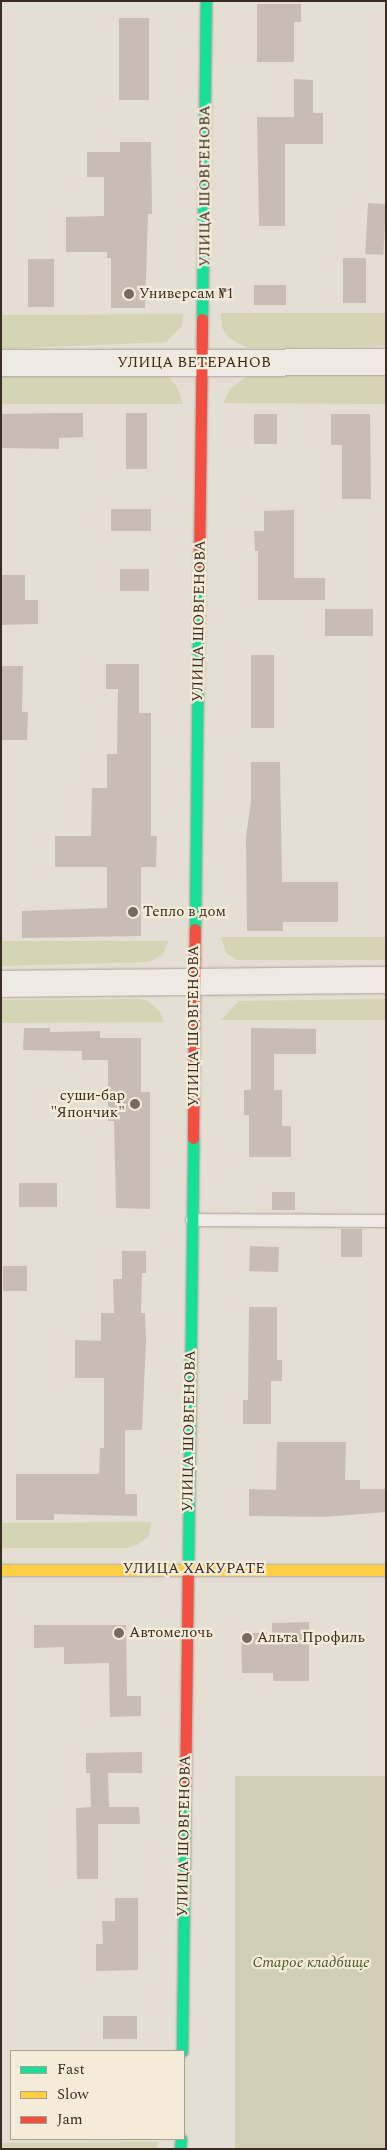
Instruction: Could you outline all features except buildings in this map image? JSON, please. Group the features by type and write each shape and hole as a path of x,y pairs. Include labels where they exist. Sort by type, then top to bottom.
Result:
{"main road":[{"name":"УЛИЦА ШОВГЕНОВА","path":"182,2050 206,1"},
{"name":"УЛИЦА ХАКУРАТЕ","path":"1,1570 187,1568 386,1570"}],"street":[{"name":"УЛИЦА ВЕТЕРАНОВ","path":"1,363 386,362"},
{"path":"1,984 386,980"}],"lane":[{"path":"192,1220 386,1220"}],"green space":[{"path":"221,313 386,313 386,346 248,348 229,338 222,328"},
{"path":"183,314 182,326 166,342 1,349 1,315"},
{"path":"386,369 386,404 223,403 230,389 249,375"},
{"path":"165,374 177,386 183,404 1,404 1,375"},
{"path":"221,937 386,937 386,960 237,960 226,953"},
{"path":"1,941 168,941 163,955 148,962 1,966"},
{"path":"140,999 148,1001 160,1012 164,1022 1,1023 1,1000"},
{"path":"386,999 386,1020 221,1020 239,1001"},
{"path":"151,1522 149,1536 137,1545 125,1548 1,1548 1,1523"},
{"name":"Старое кладбище","path":"235,1776 386,1776 386,2149 235,2149"},
{"path":"158,2142 157,2149 1,2149 1,2143"}],"traffic: fast":[{"path":"202,319 206,1"},
{"path":"195,929 199,570"},
{"path":"188,1573 193,1138"},
{"path":"182,2050 185,1803"},
{"path":"180,2149 181,2140"}],"traffic: slow":[{"path":"1,1570 386,1570"}],"traffic: jam":[{"path":"199,570 202,319"},
{"path":"193,1138 195,929"},
{"path":"185,1803 188,1573"}],"place":[{"name":"Универсам №1","path":"129,294"},
{"name":"Тепло в дом","path":"133,912"},
{"name":"суши-бар \"Япончик\"","path":"135,1104"},
{"name":"Автомелочь","path":"119,1633"},
{"name":"Альта Профиль","path":"247,1638"}]}
